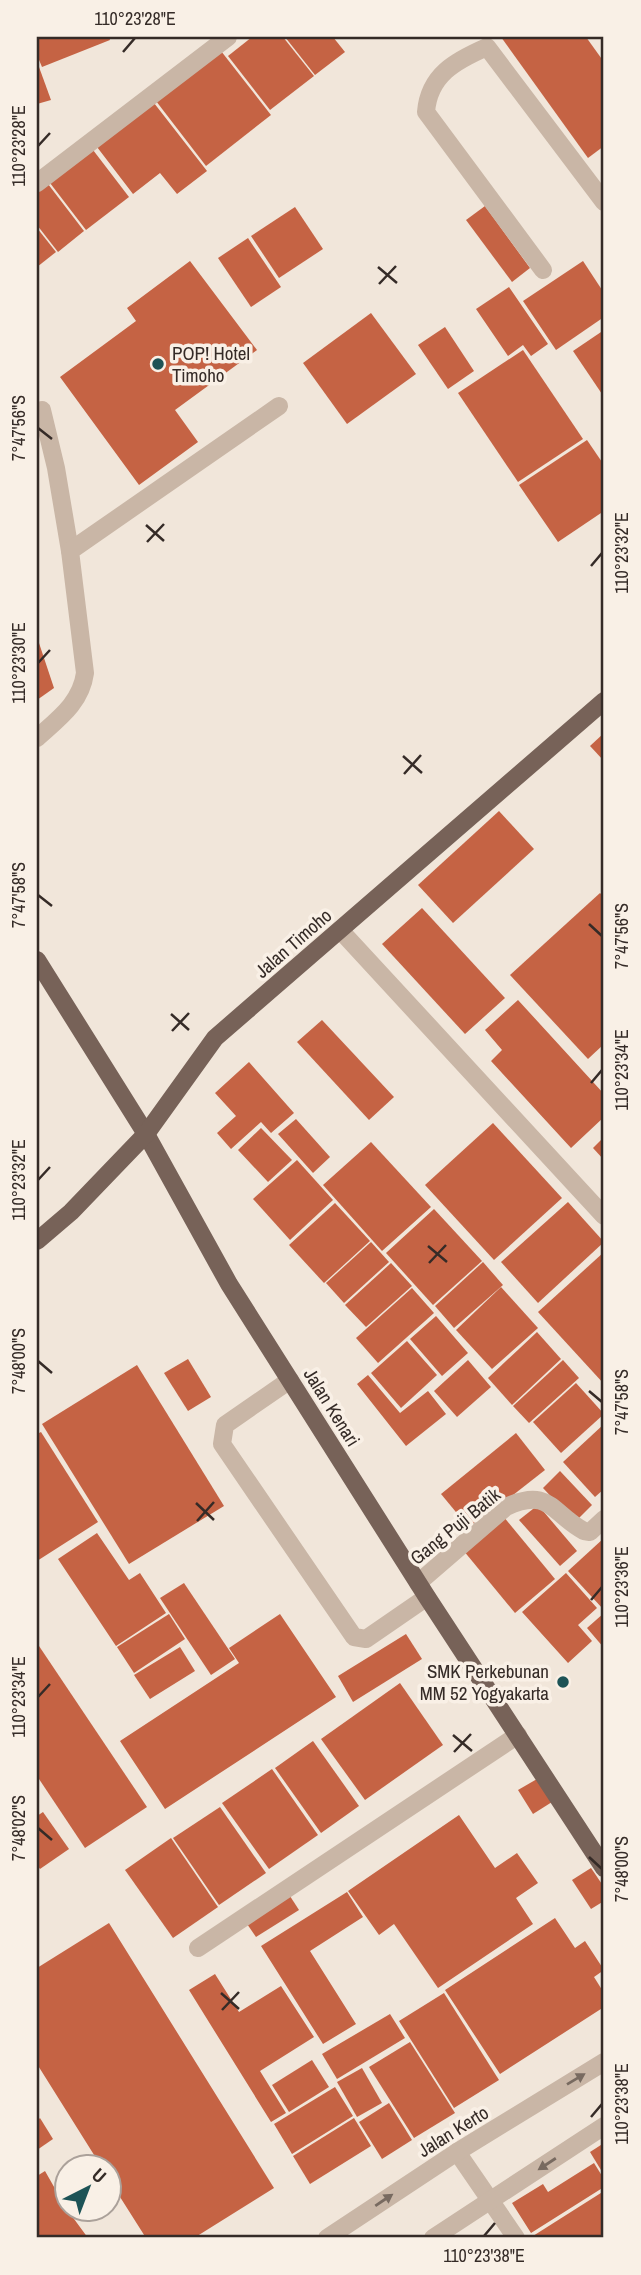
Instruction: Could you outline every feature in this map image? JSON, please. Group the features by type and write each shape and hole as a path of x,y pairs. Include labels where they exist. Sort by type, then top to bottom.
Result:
{"main road":[{"name":"Jalan Timoho","path":"37,1241 71,1212 146,1134 215,1038 604,701"},
{"name":"Jalan Kenari","path":"37,960 146,1134 229,1284 604,1868"}],"street":[{"path":"37,183 228,37"},
{"path":"543,270 426,112 428,94 453,62 486,47 604,202"},
{"path":"70,551 279,407"},
{"path":"37,738 72,705 83,690 85,673 70,551 56,468 41,410"},
{"path":"340,930 604,1216"},
{"name":"Gang Puji Batik","path":"290,1380 225,1425 222,1444 354,1637 366,1639 423,1590 506,1507 521,1500 549,1502 579,1529 590,1532 604,1519"},
{"path":"198,1948 517,1735"},
{"name":"Jalan Kerto","path":"327,2238 457,2152 604,2062"},
{"path":"433,2238 604,2126"},
{"path":"457,2152 516,2238"}],"building":[{"path":"37,37 109,37 110,40 42,67 37,55"},
{"path":"252,37 283,37 314,76 270,110 228,56"},
{"path":"285,37 333,37 345,52 315,75"},
{"path":"501,37 586,37 604,62 604,146 588,158"},
{"path":"221,51 271,115 206,166 156,101"},
{"path":"39,67 51,100 37,104 37,68"},
{"path":"154,103 207,171 177,194 160,173 133,194 97,147"},
{"path":"93,150 129,197 86,230 50,183"},
{"path":"48,184 84,231 58,252 37,225 37,192"},
{"path":"485,206 530,268 512,282 466,220"},
{"path":"295,207 323,249 279,278 251,236"},
{"path":"37,228 56,252 37,267"},
{"path":"248,238 281,287 251,307 218,258"},
{"name":"POP! Hotel Timoho","path":"190,261 257,350 175,410 198,442 139,485 60,377 136,321 127,308"},
{"path":"583,261 604,293 604,317 556,350 523,301"},
{"path":"509,287 548,344 531,356 523,345 508,356 476,309"},
{"path":"371,313 416,374 347,424 303,363"},
{"path":"445,327 474,371 448,389 418,345"},
{"path":"604,330 604,397 573,351"},
{"path":"523,350 583,439 518,482 458,393"},
{"path":"587,440 604,465 604,511 558,542 519,485"},
{"path":"39,643 54,688 37,700 37,645"},
{"path":"604,733 604,761 590,746"},
{"path":"499,811 534,849 453,923 418,885"},
{"path":"600,893 604,897 604,1044 588,1059 510,975"},
{"path":"422,908 505,998 465,1034 382,944"},
{"path":"518,1000 604,1094 604,1117 571,1148 491,1061 502,1050 485,1030"},
{"path":"322,1020 394,1097 369,1120 297,1042"},
{"path":"249,1062 294,1113 271,1133 261,1122 231,1149 217,1133 236,1116 215,1093"},
{"path":"296,1119 330,1157 313,1173 278,1134"},
{"path":"493,1123 562,1198 494,1260 425,1185"},
{"path":"261,1128 292,1160 268,1182 238,1150"},
{"path":"604,1137 604,1160 593,1148"},
{"path":"371,1142 431,1207 382,1251 323,1185"},
{"path":"297,1160 333,1200 290,1240 253,1199"},
{"path":"568,1202 604,1242 538,1303 501,1262"},
{"path":"335,1203 370,1241 324,1283 289,1245"},
{"path":"434,1209 482,1261 433,1305 386,1253"},
{"path":"371,1242 389,1262 344,1303 326,1283"},
{"path":"604,1252 604,1384 538,1312"},
{"path":"483,1262 503,1285 454,1328 435,1306"},
{"path":"391,1263 412,1286 366,1327 345,1305"},
{"path":"501,1287 538,1328 492,1369 456,1330"},
{"path":"412,1288 434,1313 378,1363 356,1338"},
{"path":"436,1316 468,1353 442,1376 410,1339"},
{"path":"537,1332 561,1359 512,1405 488,1378"},
{"path":"407,1341 437,1375 401,1408 371,1373"},
{"path":"188,1359 211,1397 188,1411 164,1373"},
{"path":"468,1360 491,1387 457,1417 434,1391"},
{"path":"563,1360 579,1378 529,1423 513,1406"},
{"path":"137,1365 224,1506 129,1564 42,1424"},
{"path":"368,1375 400,1413 428,1391 446,1414 406,1446 357,1384"},
{"path":"576,1383 604,1414 561,1453 533,1422"},
{"path":"604,1424 604,1489 595,1497 563,1462"},
{"path":"41,1432 98,1522 37,1561 37,1434"},
{"path":"516,1433 545,1470 470,1529 441,1494"},
{"path":"560,1471 592,1505 575,1522 543,1488"},
{"path":"538,1505 577,1551 560,1566 519,1520"},
{"path":"503,1516 555,1579 515,1613 463,1550"},
{"path":"97,1533 129,1580 140,1573 166,1613 116,1646 58,1559"},
{"path":"604,1538 604,1608 603,1609 568,1571"},
{"path":"566,1573 597,1608 578,1625 592,1641 568,1663 522,1612"},
{"path":"184,1583 235,1659 211,1675 160,1598"},
{"path":"604,1613 604,1648 587,1628"},
{"path":"169,1614 185,1639 134,1673 117,1647"},
{"path":"280,1614 336,1697 165,1809 120,1741 239,1663 229,1648"},
{"path":"406,1634 422,1659 353,1702 338,1676"},
{"path":"37,1643 147,1807 85,1848 37,1776"},
{"path":"180,1647 195,1671 150,1699 134,1675"},
{"path":"400,1683 443,1745 365,1800 321,1739"},
{"path":"313,1741 359,1806 321,1833 275,1768"},
{"path":"272,1769 318,1835 269,1869 222,1803"},
{"path":"537,1779 552,1802 533,1814 518,1790"},
{"path":"220,1807 266,1873 219,1905 173,1838"},
{"path":"43,1812 69,1849 40,1869 37,1865 37,1816"},
{"path":"459,1815 495,1868 517,1853 538,1883 516,1898 533,1924 438,1988 394,1924 379,1935 348,1891"},
{"path":"171,1838 218,1907 173,1938 125,1870"},
{"path":"591,1868 604,1887 604,1901 591,1909 572,1880"},
{"path":"347,1892 363,1917 310,1951 356,2024 323,2044 261,1946"},
{"path":"288,1893 299,1910 256,1937 245,1921"},
{"path":"555,1918 575,1948 585,1941 604,1970 594,1977 604,1993 604,2007 500,2074 445,1990"},
{"path":"109,1923 274,2188 194,2238 146,2238 122,2200 122,2152 92,2152 37,2064 37,1968"},
{"path":"215,1974 239,2012 281,1986 314,2037 260,2071 286,2113 271,2122 189,1990"},
{"path":"444,1993 499,2080 454,2108 399,2021"},
{"path":"390,2014 405,2038 337,2079 322,2054"},
{"path":"410,2042 455,2113 414,2138 369,2067"},
{"path":"312,2060 329,2087 289,2112 272,2085"},
{"path":"362,2068 382,2103 357,2117 337,2082"},
{"path":"335,2087 353,2116 292,2154 274,2124"},
{"path":"389,2103 412,2140 382,2159 359,2122"},
{"path":"40,2118 53,2139 37,2150 37,2121"},
{"path":"354,2118 371,2146 310,2184 293,2156"},
{"path":"604,2143 604,2175 590,2152"},
{"path":"594,2163 604,2179 604,2187 531,2233 512,2203 543,2184 548,2192"},
{"path":"45,2171 52,2183 52,2222 76,2222 88,2238 37,2238 37,2176"},
{"path":"604,2191 604,2238 534,2238 533,2236"}],"place":[{"name":"POP! Hotel Timoho","path":"158,364"},
{"name":"SMK Perkebunan MM 52 Yogyakarta","path":"563,1682"}]}
